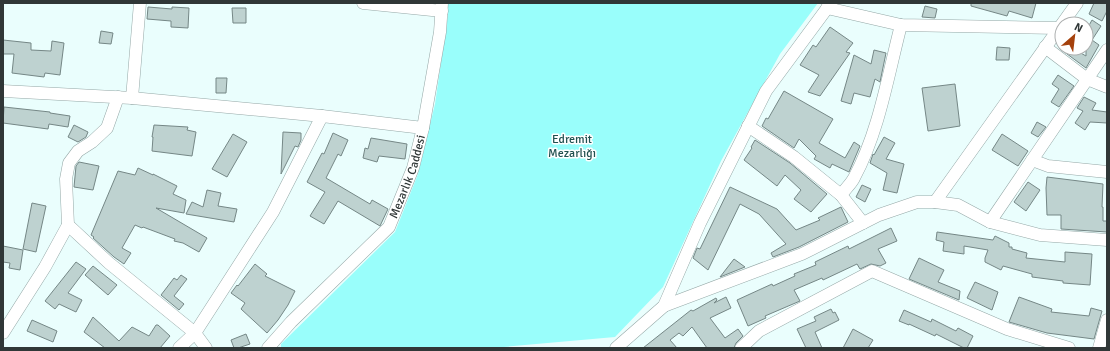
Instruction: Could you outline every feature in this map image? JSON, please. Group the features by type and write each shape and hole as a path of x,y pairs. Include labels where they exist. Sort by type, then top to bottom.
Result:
{"street":[{"path":"132,98 140,3"},
{"path":"363,3 442,7"},
{"path":"1067,16 1076,3"},
{"path":"664,306 700,223 766,91 829,6 901,25 1054,28"},
{"name":"Mezarlık Caddesi","path":"268,348 291,322 389,227 414,168 423,128 440,32 442,7"},
{"path":"841,195 853,179 863,160 878,118 901,25"},
{"path":"935,202 1054,35"},
{"path":"1045,48 1087,80 1107,87"},
{"path":"990,222 1107,50"},
{"path":"3,91 132,98 322,116 423,128"},
{"path":"3,333 45,267 68,225 66,180 69,163 78,151 92,142 108,128 118,97"},
{"path":"179,348 195,333 273,212 322,116"},
{"path":"748,126 794,157 841,195 863,223"},
{"path":"1032,160 1048,166 1107,172"},
{"path":"616,348 664,306 802,254 879,215 917,202 935,202 958,205 990,222 1040,235 1107,240"},
{"path":"68,225 109,263 195,333 206,348"},
{"path":"741,348 759,331 872,271 1007,329 1069,348"},
{"path":"1099,348 1107,320"}],"green space":[{"name":"Edremit Mezarlığı","path":"448,3 818,3 780,54 721,161 663,287 615,337 492,348 281,348 281,344 395,232 418,174 435,104 448,15"}],"building":[{"path":"971,3 1036,3 1032,18 1009,11 1007,16 971,6"},
{"path":"1094,3 1107,3 1107,11 1102,21 1089,14"},
{"path":"925,6 937,9 935,18 922,17"},
{"path":"148,7 172,9 172,7 189,8 188,28 171,27 171,21 147,19"},
{"path":"232,8 246,8 246,23 233,23"},
{"path":"1094,21 1101,26 1094,37"},
{"path":"830,27 853,43 846,52 850,53 820,96 808,92 819,75 800,65 813,45 816,47"},
{"path":"101,31 113,33 111,44 99,43"},
{"path":"3,40 31,43 31,50 51,51 52,41 64,43 60,75 45,73 44,77 12,73 14,54 3,54"},
{"path":"1094,41 1099,45 1094,54"},
{"path":"997,47 1010,48 1009,60 996,60"},
{"path":"874,50 886,53 880,82 875,79 870,97 854,93 851,104 841,101 854,55 871,64"},
{"path":"1070,56 1093,56 1086,68"},
{"path":"1058,75 1074,86 1059,107 1051,102 1059,89 1052,84"},
{"path":"216,78 227,78 226,93 216,93"},
{"path":"955,84 960,126 928,131 922,88"},
{"path":"784,91 833,119 819,143 845,158 854,142 860,146 849,172 832,164 830,168 814,159 816,156 799,139 794,148 762,126 766,118 768,119"},
{"path":"1084,97 1096,103 1092,110 1107,112 1107,123 1090,122 1085,130 1075,123 1083,111 1077,108"},
{"path":"4,107 50,112 70,116 68,127 49,124 48,129 3,123"},
{"path":"1037,122 1046,127 1038,137 1031,133"},
{"path":"74,125 88,132 86,137 78,142 68,137"},
{"path":"154,125 188,127 187,130 196,132 192,156 152,151"},
{"path":"283,132 301,133 301,140 298,147 295,146 281,174"},
{"path":"333,133 348,140 341,156 338,154 326,178 370,204 372,200 388,209 380,226 338,201 324,224 310,216 325,192 307,182 322,153 324,154"},
{"path":"233,134 247,142 227,177 212,169"},
{"path":"1002,134 1028,151 1018,166 992,150"},
{"path":"884,137 895,143 886,159 904,164 897,193 883,190 887,173 870,163 873,154 874,155"},
{"path":"371,138 407,144 405,159 379,156 377,162 363,158 365,148 368,149"},
{"path":"755,140 790,163 827,194 811,212 794,199 801,190 785,175 777,186 744,160 752,148 751,147"},
{"path":"79,162 99,166 93,190 74,187 76,166"},
{"path":"138,168 177,186 173,194 186,200 184,213 156,208 207,238 199,252 183,243 174,241 175,239 135,225 122,248 131,253 124,264 93,238 94,237 91,235 118,171 135,175"},
{"path":"1047,177 1103,184 1103,221 1107,221 1107,232 1061,229 1061,215 1047,215"},
{"path":"1028,182 1040,190 1026,211 1014,202"},
{"path":"862,185 871,189 865,202 856,197"},
{"path":"730,187 777,209 796,230 820,220 818,218 841,207 848,222 799,247 773,257 771,253 786,244 759,214 740,204 708,270 693,258 697,248 700,249"},
{"path":"207,190 221,193 218,206 237,209 234,222 186,214 192,202 203,207"},
{"path":"32,203 46,206 36,252 23,249"},
{"path":"891,228 897,241 878,249 886,263 880,266 871,264 860,269 857,264 823,280 822,278 794,290 800,301 765,316 766,318 748,326 737,300 772,284 773,286 795,276 794,274 816,265 815,262 848,246 849,249"},
{"path":"937,232 993,240 995,236 1009,243 1009,247 1012,247 1012,249 1027,253 1026,258 1065,262 1065,252 1092,254 1090,285 1063,283 1063,281 1032,277 1032,274 1003,266 1001,270 985,262 988,250 964,246 964,254 943,251 944,242 936,240"},
{"path":"3,246 23,250 20,270 9,268 10,263 3,262"},
{"path":"919,258 944,270 938,282 960,291 959,300 909,279"},
{"path":"734,259 745,267 720,277"},
{"path":"76,262 86,269 68,293 82,300 76,312 59,304 55,309 45,301"},
{"path":"255,264 267,274 265,276 295,291 278,320 267,333 241,309 245,303 231,293"},
{"path":"93,266 117,285 108,295 85,275"},
{"path":"181,275 187,279 174,296 184,304 179,310 161,295 174,278 177,280"},
{"path":"975,282 998,292 992,310 967,298"},
{"path":"726,297 731,308 710,318 725,338 738,329 743,336 736,343 734,348 707,348 692,327 683,336 679,333 670,340 677,348 643,348 691,310 693,311 716,298 717,300 714,303"},
{"path":"1019,297 1052,309 1051,312 1089,316 1091,308 1102,311 1094,339 1047,333 1009,322"},
{"path":"831,309 833,313 835,312 839,320 815,332 822,348 806,348 797,329 816,321 814,317"},
{"path":"904,310 931,322 932,319 956,331 958,328 973,336 967,348 964,348 936,334 935,336 899,321"},
{"path":"93,317 119,341 132,327 149,336 156,325 158,325 170,336 160,348 105,348 84,332"},
{"path":"32,320 57,331 53,342 27,331"},
{"path":"853,329 873,340 868,348 843,348"},
{"path":"246,334 250,344 234,348 231,340"}]}
